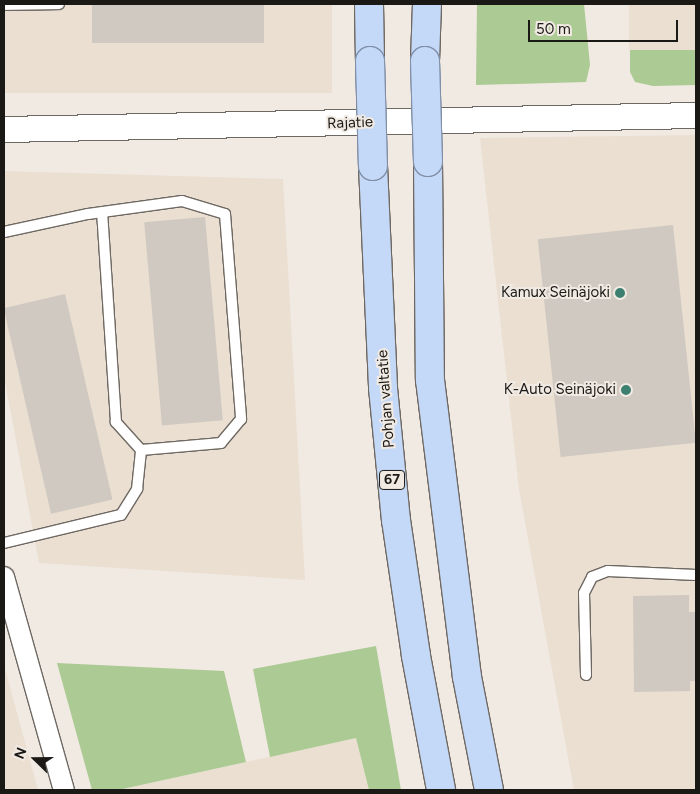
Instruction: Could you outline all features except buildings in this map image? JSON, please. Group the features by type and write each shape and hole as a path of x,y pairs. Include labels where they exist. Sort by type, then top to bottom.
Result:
{"highway":[{"name":"Pohjan valtatie","path":"369,4 373,166 383,388 396,520 416,656 441,790"},
{"path":"425,4 430,380 467,677 489,790"},
{"path":"467,677 508,790"}],"street":[{"name":"Rajatie","path":"4,129 696,115"},
{"path":"4,577 64,790"}],"lane":[{"path":"4,5 59,4"},
{"path":"4,232 102,212 182,201 225,214 241,419 221,443 141,450"},
{"path":"4,543 121,515 137,490 141,450 116,422 102,212"},
{"path":"586,675 584,593 592,577 608,571 696,575"}],"shaded area":[{"path":"4,4 332,4 332,93 4,93"},
{"path":"629,4 696,4 696,50 629,50"},
{"path":"696,135 696,790 574,790 519,489 480,138"},
{"path":"4,171 283,179 305,580 39,563 4,376"},
{"path":"4,665 38,790 4,790"},
{"path":"356,738 369,790 118,790"}],"green space":[{"path":"477,4 584,4 590,65 586,82 476,85"},
{"path":"630,50 696,50 696,85 653,86 635,82 630,72"},
{"path":"376,646 401,790 369,790 356,738 270,757 253,669"},
{"path":"57,663 224,671 246,762 118,790 92,790"}],"place":[{"name":"Kamux Seinäjoki","path":"620,293"},
{"name":"K-Auto Seinäjoki","path":"626,390"}]}
